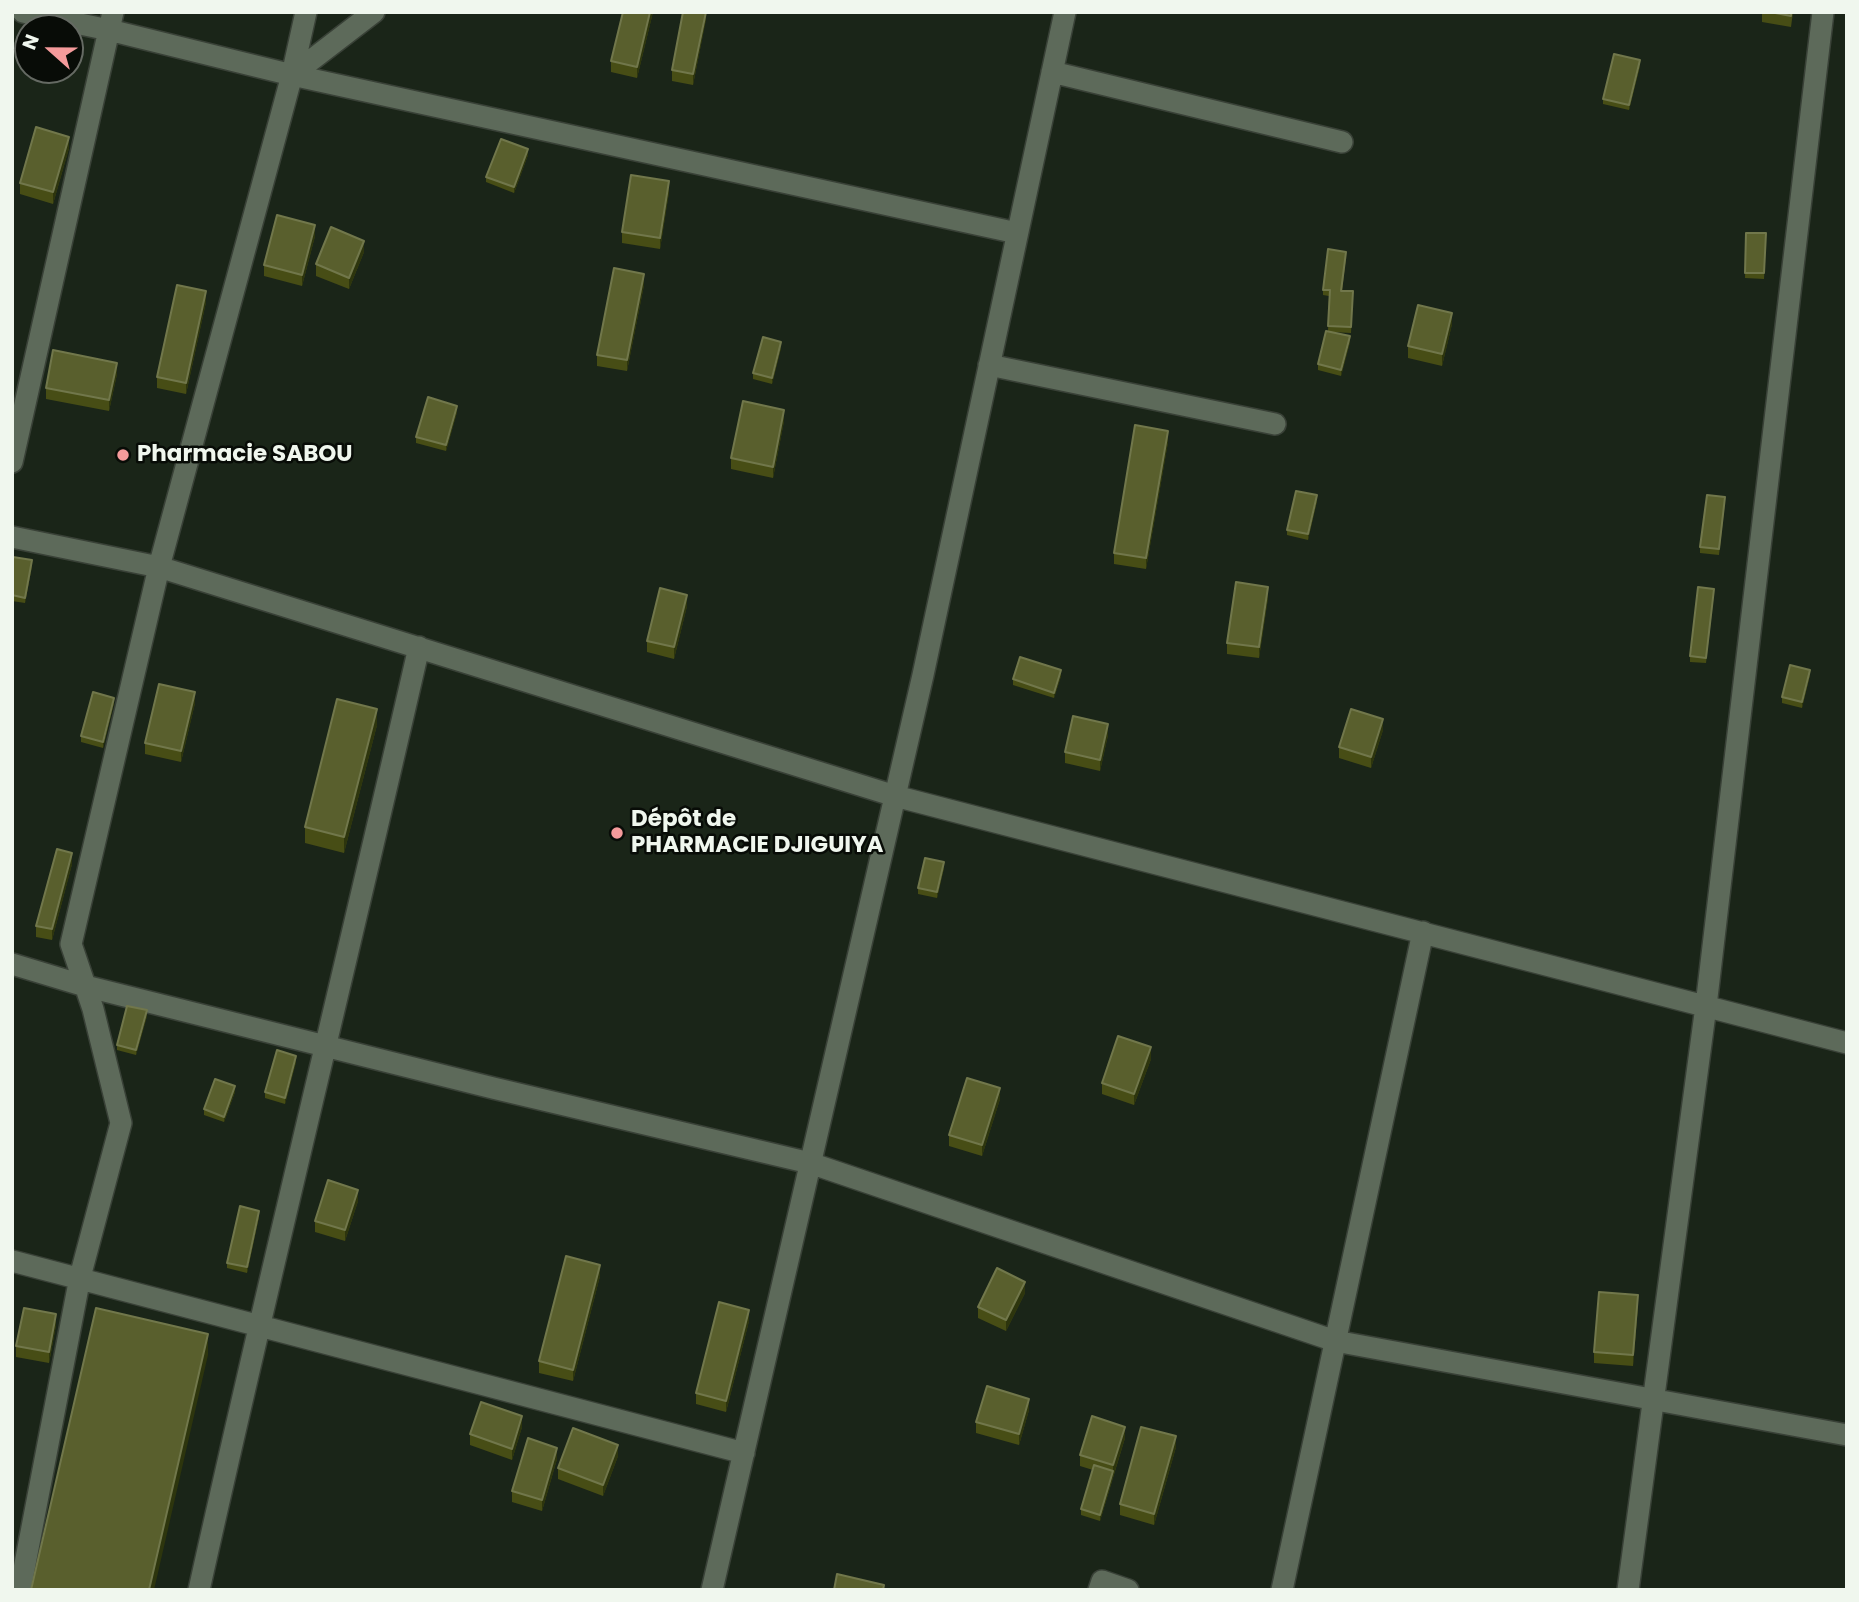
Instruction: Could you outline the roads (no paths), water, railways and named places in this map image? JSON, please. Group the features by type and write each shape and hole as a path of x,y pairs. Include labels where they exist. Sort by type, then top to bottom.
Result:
{"street":[{"path":"23,12 111,21 292,75 1017,233"},
{"path":"20,1590 80,1277 121,1123 85,986 71,944 159,567 292,75 306,12"},
{"path":"292,75 374,12"},
{"path":"712,1590 895,796 1065,12"},
{"path":"1628,1590 1706,1006 1823,12"},
{"path":"12,462 111,21"},
{"path":"1052,72 1342,142"},
{"path":"989,365 1275,424"},
{"path":"12,537 159,567 895,796 1847,1043"},
{"path":"200,1590 258,1323 328,1046 419,647"},
{"path":"1282,1590 1423,932"},
{"path":"12,964 85,986 810,1163 1335,1341 1847,1435"},
{"path":"12,1261 258,1323 744,1453"},
{"path":"1099,1590 1102,1581 1128,1590"}],"place":[{"name":"Pharmacie SABOU","path":"123,455"},
{"name":"Dépôt de PHARMACIE DJIGUIYA","path":"617,833"}]}
